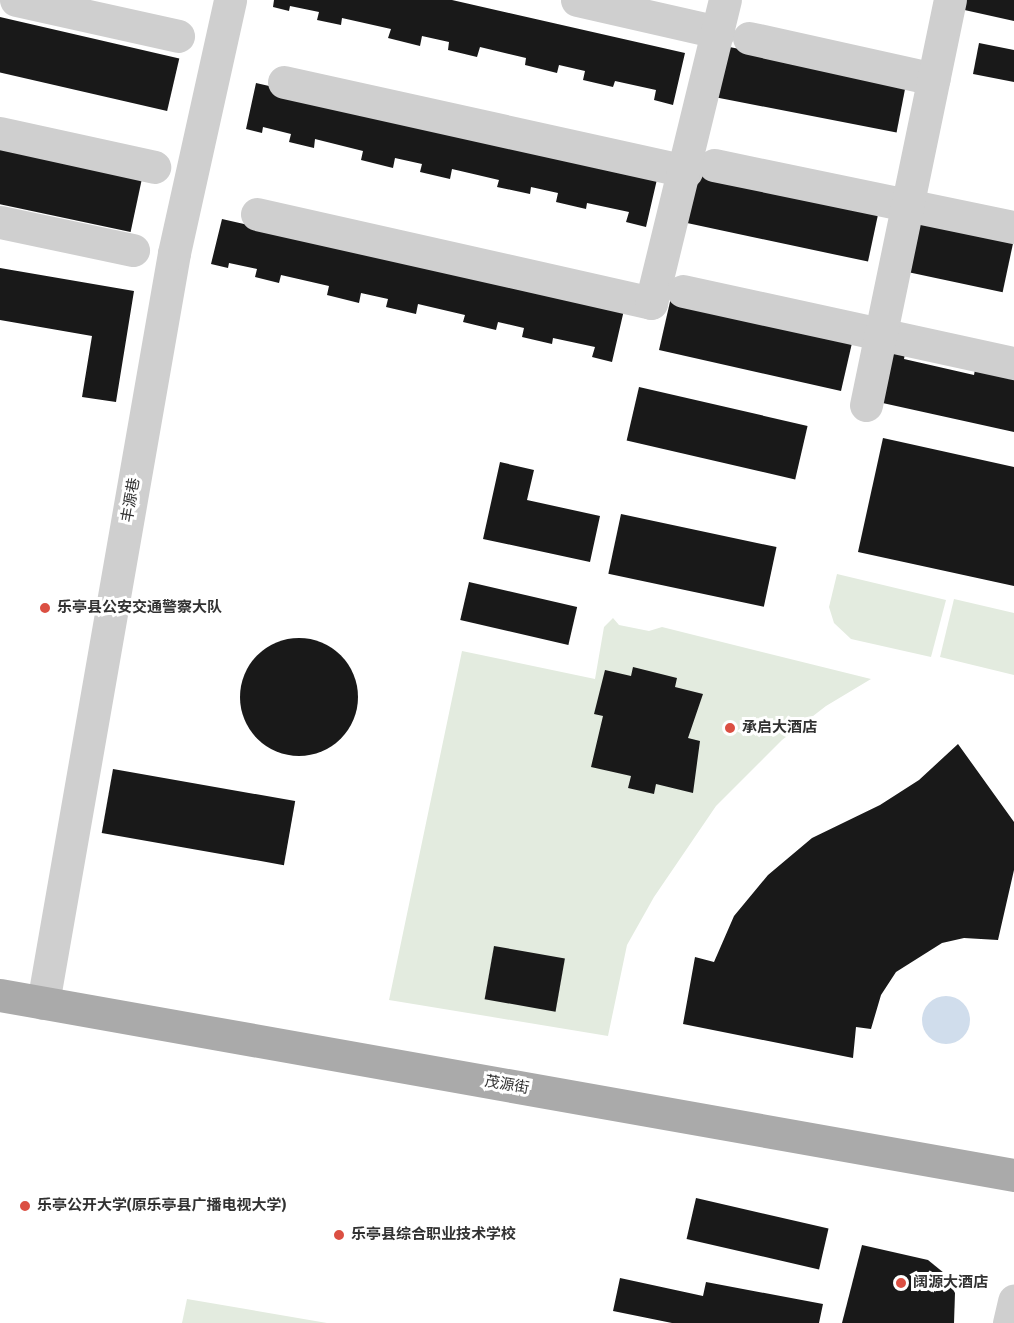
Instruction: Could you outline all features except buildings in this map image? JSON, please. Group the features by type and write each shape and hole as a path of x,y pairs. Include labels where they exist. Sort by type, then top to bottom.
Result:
{"main road":[{"name":"茂源街","path":"0,995 1014,1175"}],"street":[{"path":"16,0 178,36"},
{"name":"丰源巷","path":"43,1003 174,253 230,0"},
{"path":"577,0 934,79"},
{"path":"257,214 651,303 700,168 733,35 725,0"},
{"path":"866,405 950,0"},
{"path":"284,82 700,168 907,204 1014,227"},
{"path":"0,134 154,167"},
{"path":"0,222 133,250"},
{"path":"683,291 1014,363"},
{"path":"1009,1323 1014,1301"}],"shaded area":[{"path":"837,574 946,600 931,657 851,639 834,623 829,607"},
{"path":"954,599 1014,613 1014,675 940,657"},
{"path":"613,618 619,625 649,631 662,627 871,679 826,706 782,740 716,806 654,897 627,945 608,1036 389,1000 462,651 595,679 604,627"},
{"path":"187,1299 327,1323 182,1323"}],"water":[{"path":"946,996 963,1003 970,1020 963,1037 946,1044 929,1037 922,1020 929,1003"}],"place":[{"name":"乐亭县公安交通警察大队","path":"45,608"},
{"name":"承启大酒店","path":"730,728"},
{"name":"乐亭公开大学(原乐亭县广播电视大学)","path":"25,1206"},
{"name":"乐亭县综合职业技术学校","path":"339,1235"},
{"name":"阔源大酒店","path":"901,1283"}]}
